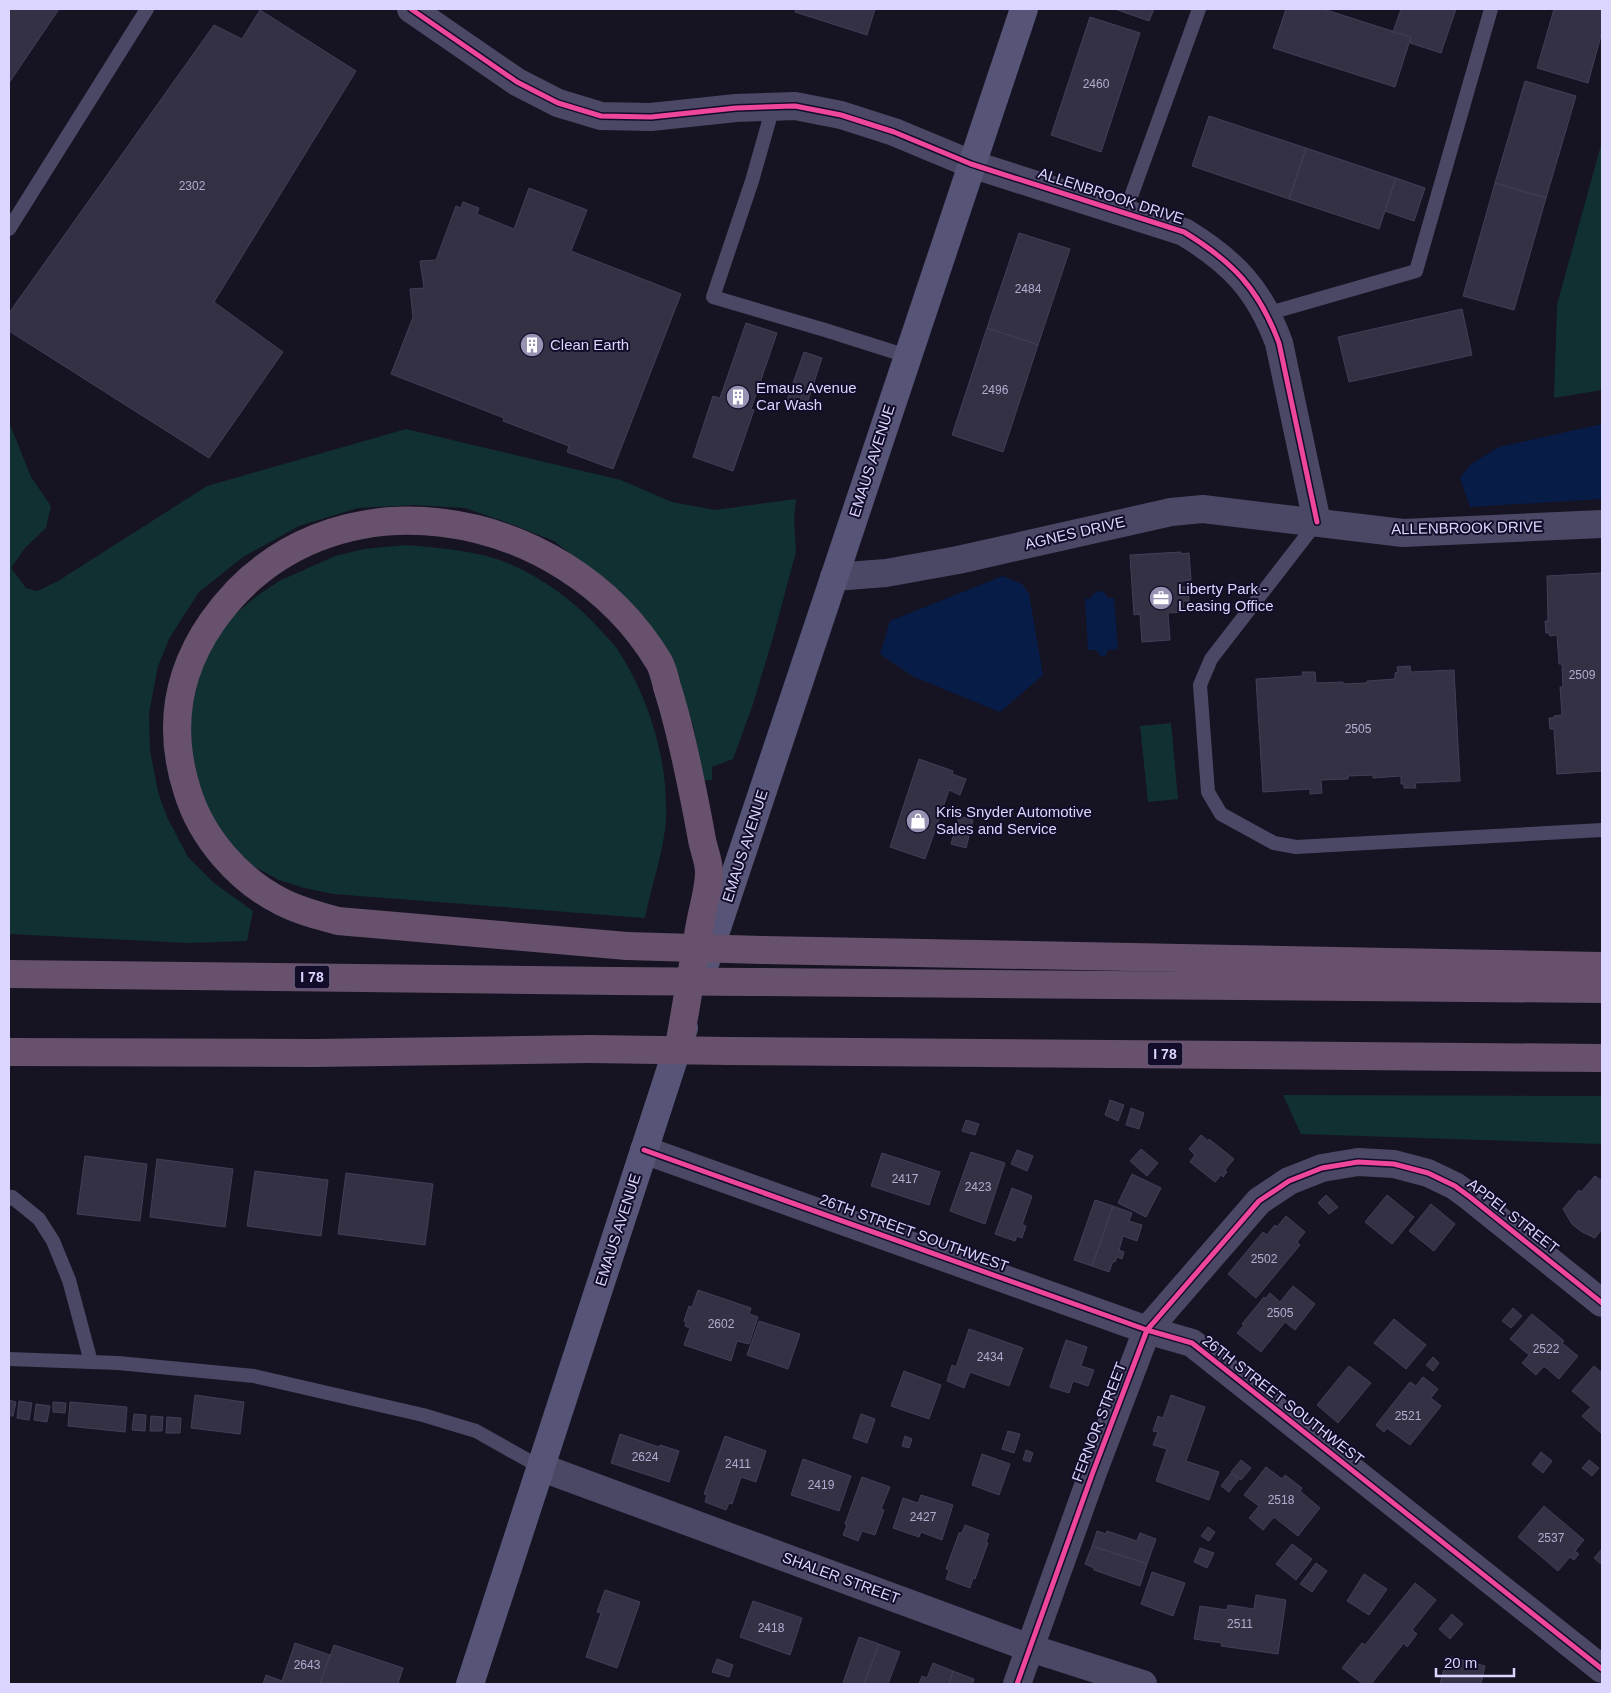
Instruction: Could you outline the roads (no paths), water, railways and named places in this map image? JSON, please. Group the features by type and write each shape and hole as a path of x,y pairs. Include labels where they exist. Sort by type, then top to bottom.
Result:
{"highway":[{"path":"680,1040 709,871 676,714 661,665 632,624 605,596 565,566 522,543 484,530 445,523 405,520 343,528 306,541 285,552 254,574 226,602 203,634 187,670 178,700 176,733 180,766 189,798 204,829 228,861 252,884 281,902 305,912 338,921 627,946 762,950 1602,966"},
{"name":"I 78","path":"9,974 1602,989"},
{"name":"I 78","path":"9,1052 314,1053 590,1049 1602,1058"}],"main road":[{"name":"EMAUS AVENUE","path":"470,1684 680,1040 1024,9"}],"street":[{"path":"411,9 517,82 558,103 601,116 651,117 736,108 794,106 841,115 894,132 971,164"},
{"name":"ALLENBROOK DRIVE","path":"971,164 1184,232 1211,249 1239,274 1258,298 1279,343 1317,522 1403,532 1602,524"},
{"name":"AGNES DRIVE","path":"834,577 886,573 958,560 1171,512 1203,509 1317,522"},
{"name":"26TH STREET SOUTHWEST","path":"644,1150 1147,1330 1192,1343 1602,1669"},
{"name":"APPEL STREET","path":"1259,1201 1289,1181 1322,1168 1358,1162 1394,1164 1428,1173 1455,1186 1470,1196 1602,1303"},
{"name":"FERNOR STREET","path":"1017,1684 1093,1472 1147,1330 1259,1201"},
{"name":"SHALER STREET","path":"540,1468 1030,1648 1143,1684"}],"lane":[{"path":"9,229 147,9"},
{"path":"1125,213 1199,9"},
{"path":"1266,314 1416,271 1491,9"},
{"path":"773,107 752,180 713,297 907,356"},
{"path":"1317,522 1212,659 1200,685 1208,792 1221,814 1274,843 1296,847 1602,830"},
{"path":"9,1199 12,1197 39,1219 53,1240 69,1280 91,1362"},
{"path":"9,1359 118,1363 254,1376 423,1415 476,1431 540,1468"}],"water":[{"path":"1602,424 1602,499 1470,507 1460,478 1471,464 1499,447"},
{"path":"1003,576 1022,584 1029,594 1043,675 1000,712 914,677 880,654 890,621"},
{"path":"1098,591 1104,592 1108,598 1114,598 1118,649 1108,650 1105,656 1101,656 1096,650 1088,650 1085,599 1092,598 1092,595"}],"place":[{"name":"Clean Earth","path":"532,345"},
{"name":"Emaus Avenue Car Wash","path":"738,397"},
{"name":"Liberty Park - Leasing Office","path":"1161,598"},
{"name":"Kris Snyder Automotive Sales and Service","path":"918,821"}]}
